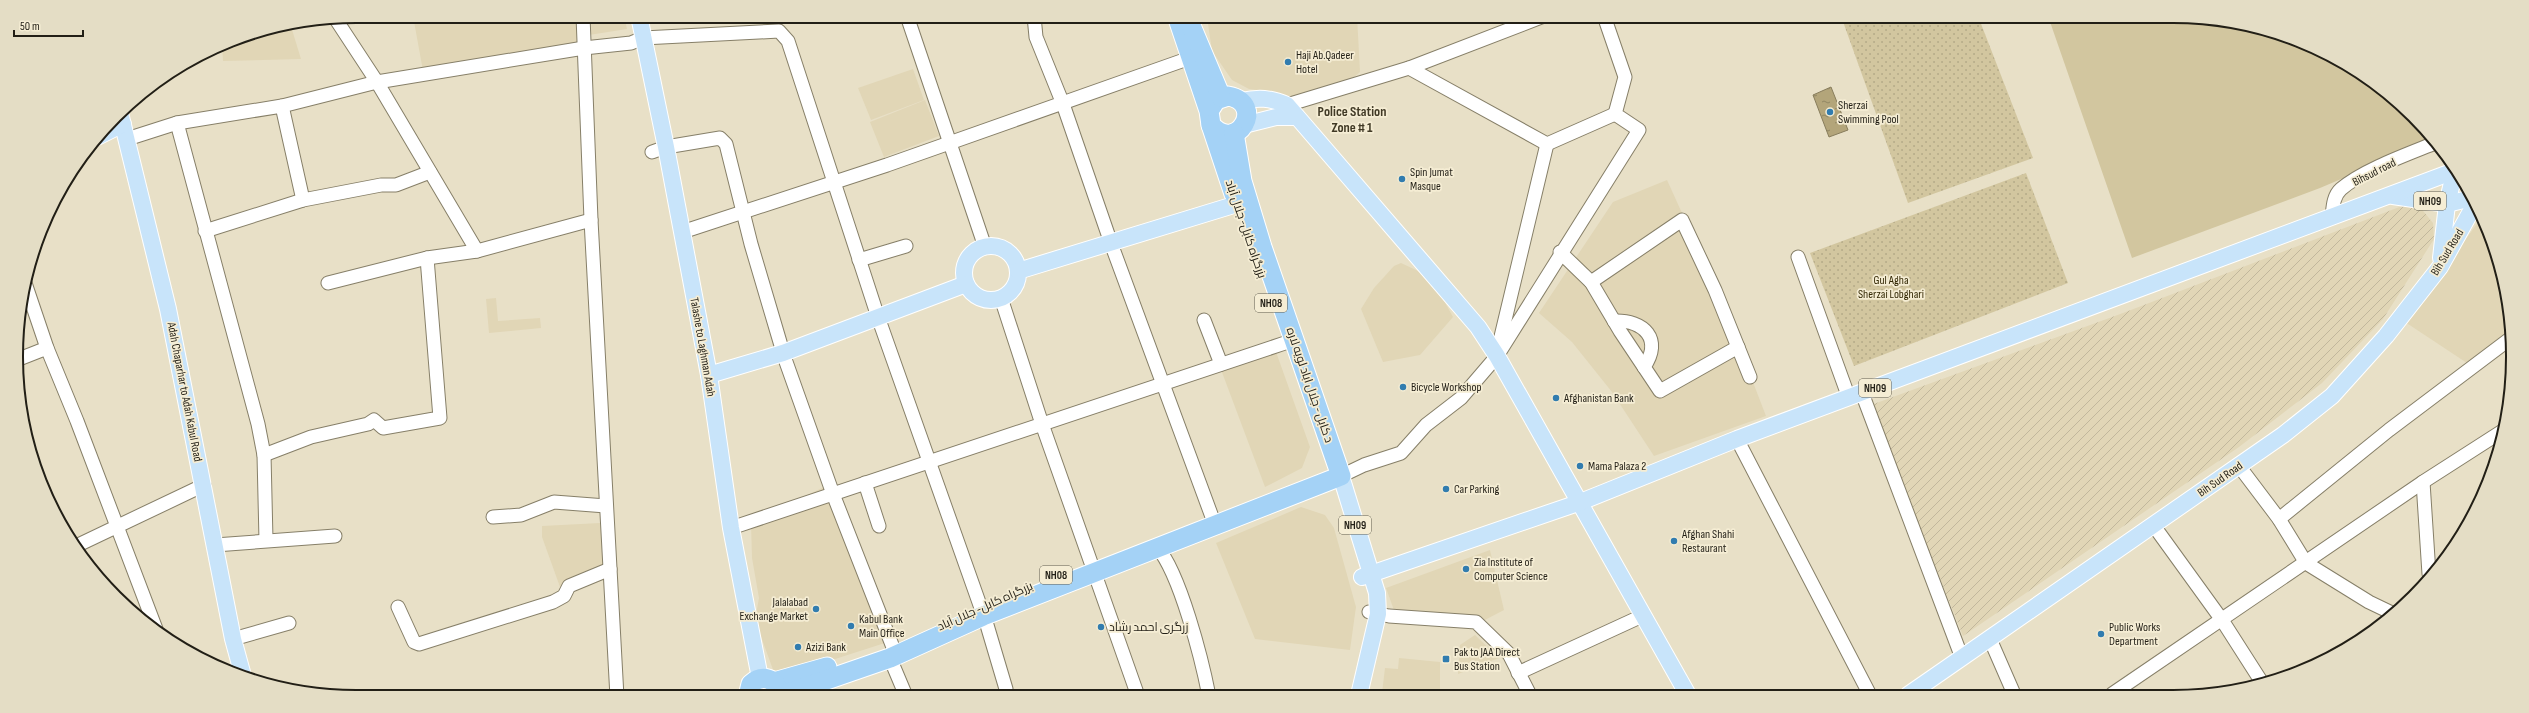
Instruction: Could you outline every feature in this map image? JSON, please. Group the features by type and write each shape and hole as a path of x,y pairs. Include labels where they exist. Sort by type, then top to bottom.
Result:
{"highway":[{"name":"بزرگراه کابل- جلال آباد","path":"773,688 893,653 982,612 1092,566 1334,473 1285,343 1179,23"},
{"path":"1191,23 1221,97"},
{"path":"1228,96 1241,101 1247,112 1239,129 1221,133 1210,118 1216,100 1221,97 1228,96"},
{"name":"د کابل - جلال اباد لویه لاره","path":"1239,129 1242,181 1334,473"},
{"name":"بزرگراه کابل- جلال آباد","path":"1092,566 1157,547 1213,519"},
{"path":"748,690 751,684 773,688"}],"main road":[{"name":"Talashe to Laghman Adah","path":"640,23 659,150 682,232 709,375 732,528 773,688"},
{"path":"1241,101 1256,98 1271,98 1292,111 1478,327 1497,356 1578,503 1685,690"},
{"path":"1239,129 1292,111"},
{"path":"112,131 123,126"},
{"name":"Adah Chaparhar to Adah Kabul Road","path":"123,126 168,309 204,485 233,639 241,669"},
{"name":"NH09","path":"1334,473 1366,575 1578,503 1737,439 2332,218 2451,172"},
{"path":"2440,267 2447,204 2454,178"},
{"name":"NH09","path":"2387,196 2447,204 2466,199"},
{"path":"1018,271 1238,204"},
{"name":"Bih Sud Road","path":"1915,690 2154,526 2283,435 2332,396 2381,342 2440,267 2472,209"},
{"path":"985,247 995,247 1005,250 1012,257 1018,271 1014,287 1001,298 991,300 980,298 972,292 966,284 964,274 968,261 976,250 985,247"},
{"path":"709,375 783,353 966,284"},
{"path":"1360,690 1377,593 1366,575"},
{"path":"1351,690 1373,613"}],"street":[{"path":"583,23 591,220 617,690"},
{"path":"909,23 985,247"},
{"path":"1035,23 1036,37 1063,104 1111,243 1213,519"},
{"path":"1292,111 1527,23"},
{"path":"1606,23 1625,76 1615,114"},
{"path":"339,24 377,82 477,251"},
{"path":"123,126 177,124 282,106 377,82 584,48 631,44 643,38 779,31 788,41 878,317 928,463 982,612 1006,690"},
{"path":"682,232 1063,104 1190,58"},
{"path":"1409,68 1547,144"},
{"path":"282,106 303,200"},
{"path":"1547,144 1615,114"},
{"path":"1334,473 1401,453 1426,424 1461,398 1497,356 1560,252 1639,130 1615,114"},
{"path":"177,124 264,455 266,540"},
{"path":"659,150 720,138 726,144 750,244 783,353 833,494 893,653 904,690"},
{"path":"1497,356 1547,144"},
{"name":"Bihsud road","path":"2332,218 2334,198 2340,189 2368,173 2430,145"},
{"path":"204,231 303,200 381,185 396,185 430,172"},
{"path":"328,283 427,258 477,251 591,220"},
{"path":"1591,282 1682,220 1715,290 1750,377"},
{"path":"859,260 906,246"},
{"path":"1560,252 1591,282 1614,321 1660,391 1738,347"},
{"path":"1798,257 1962,658"},
{"path":"264,455 311,437 368,424 374,420 383,428 440,418 427,258"},
{"path":"29,294 47,348 77,421 116,528 153,621"},
{"path":"1001,298 1042,424 1136,690"},
{"path":"1204,320 1221,364"},
{"path":"1614,321 1638,323 1646,332 1651,350 1644,367"},
{"path":"2278,519 2389,430 2505,342"},
{"path":"732,528 1285,343"},
{"path":"23,357 47,348"},
{"path":"2118,690 2423,482 2497,434"},
{"path":"1737,439 1867,690"},
{"path":"2239,466 2278,519 2306,563 2369,602 2388,611"},
{"path":"2423,482 2429,569"},
{"path":"865,483 879,526"},
{"path":"80,544 204,485"},
{"path":"493,518 521,515 554,502 606,506"},
{"path":"2154,526 2222,620 2260,679"},
{"path":"215,545 335,536"},
{"path":"1157,547 1165,556 1181,598 1203,663 1208,690"},
{"path":"398,607 414,642 419,644 553,602 564,596 569,586 610,569"},
{"path":"1373,613 1476,622 1509,654 1527,690"},
{"path":"1518,673 1642,616"},
{"path":"233,639 289,623"},
{"path":"1990,639 2012,690"}],"shaded area":[{"path":"414,23 577,23 578,46 423,71"},
{"path":"588,23 626,23 627,29 589,35"},
{"path":"1208,23 1357,23 1360,72 1346,84 1295,100 1273,92 1249,89 1232,80 1212,51"},
{"path":"292,29 301,59 223,61 222,51 270,34"},
{"path":"913,69 924,100 871,120 858,88"},
{"path":"925,100 939,136 884,157 870,122"},
{"path":"1667,180 1721,299 1766,416 1654,456 1612,392 1572,342 1539,313 1613,202"},
{"path":"2415,201 2433,223 2434,239 2383,319 2322,383 2239,447 1963,636 1871,405 2123,313"},
{"path":"2478,222 2495,270 2500,291 2505,337 2467,363 2405,322"},
{"path":"1401,263 1431,277 1453,317 1420,355 1383,362 1361,309 1374,288 1394,266"},
{"path":"496,298 498,321 540,318 541,328 489,333 486,299"},
{"path":"1275,349 1310,447 1302,468 1265,487 1220,367"},
{"path":"828,485 888,642 776,678 755,620 759,598 752,558 751,523"},
{"path":"1301,507 1325,515 1334,528 1356,607 1350,650 1255,639 1216,543"},
{"path":"600,523 605,566 560,587 542,537 542,526"},
{"name":"Zia Institute of Computer Science","path":"1490,550 1504,610 1481,622 1395,613 1386,588"},
{"path":"1475,635 1499,658 1458,674 1460,645"},
{"path":"1399,658 1440,662 1440,690 1382,690 1385,668 1398,669"}],"green space":[{"path":"1844,23 1981,23 2033,158 1908,203"},
{"path":"2050,23 2194,24 2238,29 2259,34 2300,48 2320,57 2358,79 2392,106 2428,142 2320,188 2132,258"},
{"name":"Gul Agha Sherzai Lobghari","path":"2026,173 2068,283 1854,366 1810,253"}],"water":[{"name":"Sherzai Swimming Pool","path":"1831,87 1848,130 1829,137 1813,95"}],"place":[{"name":"Haji Ab.Qadeer Hotel","path":"1288,62"},
{"name":"Sherzai Swimming Pool","path":"1830,112"},
{"name":"Spin Jumat Masque","path":"1402,179"},
{"name":"Bicycle Workshop","path":"1403,387"},
{"name":"Afghanistan Bank","path":"1556,398"},
{"name":"Mama Palaza 2","path":"1580,466"},
{"name":"Car Parking","path":"1446,489"},
{"name":"Afghan Shahi Restaurant","path":"1674,541"},
{"name":"Zia Institute of Computer Science","path":"1466,569"},
{"name":"Jalalabad Exchange Market","path":"816,609"},
{"name":"Kabul Bank Main Office","path":"851,626"},
{"name":"زرگری احمد رشاد","path":"1101,627"},
{"name":"Public Works Department","path":"2101,634"},
{"name":"Azizi Bank","path":"798,647"},
{"name":"Pak to JAA Direct Bus Station","path":"1446,659"}],"district":[{"name":"Police Station Zone # 1","path":"1352,120"}]}
